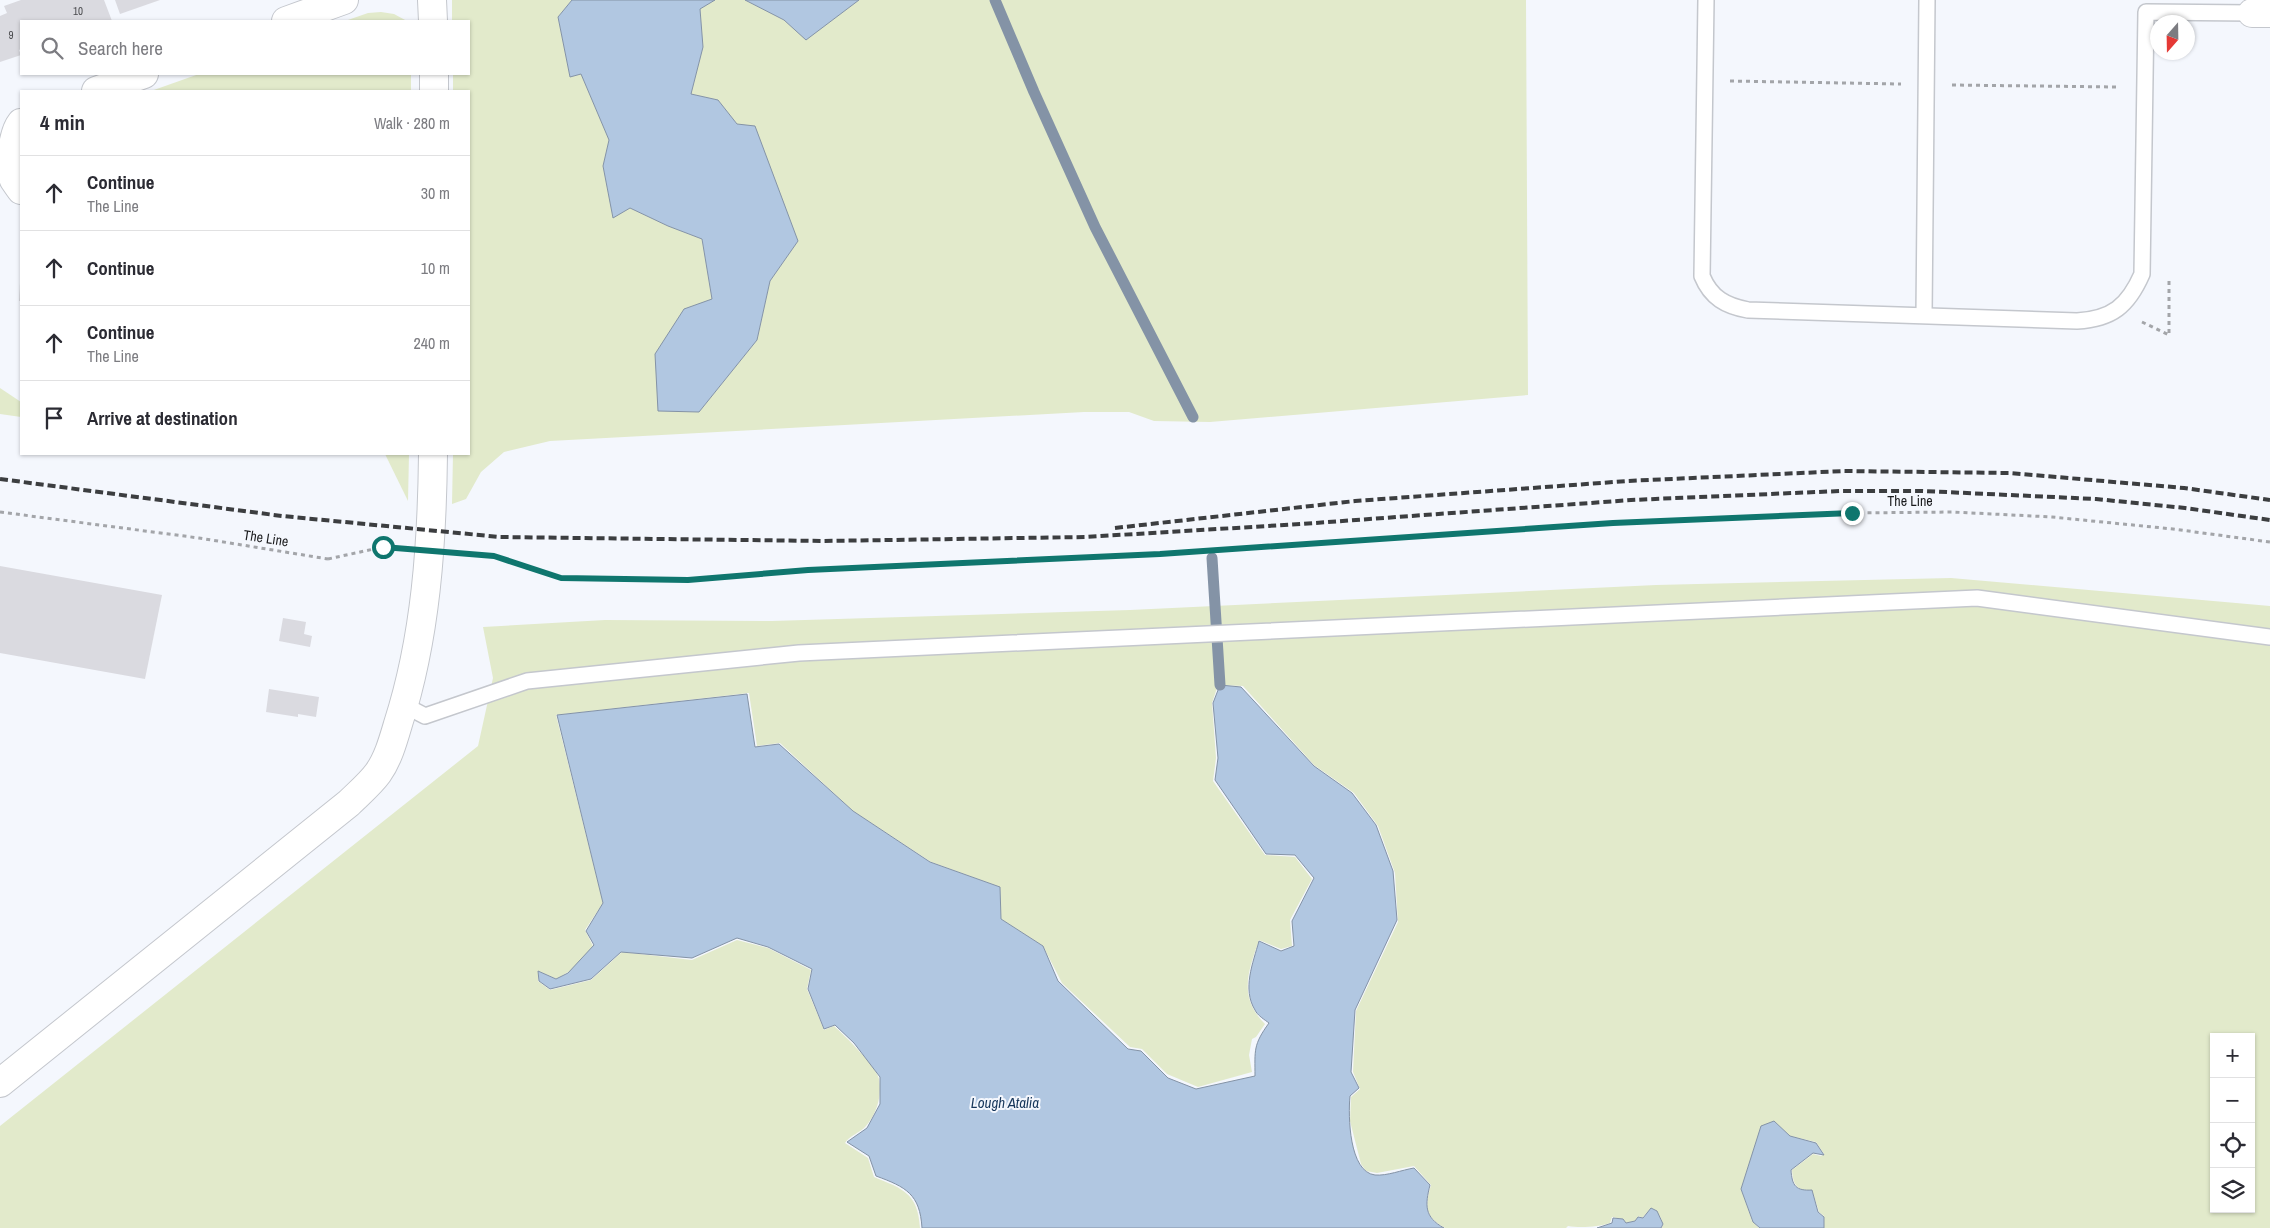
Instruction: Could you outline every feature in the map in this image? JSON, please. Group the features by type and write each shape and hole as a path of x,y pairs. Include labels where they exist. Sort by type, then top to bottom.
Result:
{"street":[{"path":"289,20 344,0"},
{"path":"432,0 433,20"},
{"path":"99,90 141,75"},
{"path":"434,75 434,90"},
{"path":"20,124 17,128 12,160 14,179 20,188"},
{"path":"0,1083 355,797 377,774 384,763 404,705 414,662 426,590 432,518 433,455"}],"lane":[{"path":"1706,0 1702,276 1708,289 1730,306 1748,310 2076,321 2097,320 2117,309 2132,295 2142,274 2146,6 2261,13"},
{"path":"1924,315 1927,0"},
{"path":"404,705 425,716 527,681 800,653 1977,598 2270,637"}],"path":[{"name":"The Line","path":"0,512 199,538 328,559 383,547 494,556 561,578 688,580 808,570 1160,554 1613,523 1852,513 1952,512 2052,517 2270,542"}],"green space":[{"path":"452,0 572,0 558,17 570,77 581,74 609,140 603,166 613,217 630,208 668,226 702,239 712,299 658,411 699,412 757,340 770,281 798,241 737,124 718,100 691,94 703,47 700,9 715,0 745,0 784,20 806,39 859,0 1526,0 1528,395 1210,422 1154,421 1129,412 1084,412 550,441 504,452 481,472 466,499 452,504 453,455 470,455 470,90 453,90 453,75 470,75 470,20 452,20"},
{"path":"368,13 394,14 405,20 348,20"},
{"path":"196,75 411,75 411,90 154,90"},
{"path":"0,388 20,401 20,417 0,414"},
{"path":"385,455 409,455 408,501"},
{"path":"1951,578 2270,606 2270,1228 1824,1228 1824,1216 1819,1212 1812,1190 1797,1186 1793,1180 1792,1170 1813,1154 1821,1156 1824,1154 1816,1142 1790,1136 1774,1121 1761,1127 1741,1189 1752,1221 1759,1228 1662,1228 1660,1216 1651,1208 1642,1218 1639,1216 1635,1221 1626,1223 1622,1219 1612,1217 1610,1223 1595,1226 1568,1226 1566,1228 1445,1228 1438,1224 1430,1215 1427,1205 1431,1185 1414,1166 1377,1173 1366,1171 1361,1164 1350,1121 1351,1097 1360,1089 1353,1072 1356,1011 1398,922 1395,873 1378,826 1354,793 1314,765 1243,686 1218,685 1212,703 1216,758 1213,781 1265,855 1295,857 1312,879 1290,920 1292,946 1281,949 1259,940 1249,974 1248,994 1251,1004 1265,1024 1256,1037 1252,1039 1249,1055 1252,1072 1198,1087 1167,1074 1142,1049 1130,1047 1062,983 1043,946 1001,919 1000,887 931,862 853,811 780,743 757,746 749,693 556,715 603,903 585,930 593,946 580,969 568,972 557,979 538,971 538,981 550,990 591,980 622,952 692,960 737,940 768,948 811,970 807,989 824,1030 834,1026 867,1059 879,1079 879,1098 873,1116 864,1128 845,1143 868,1158 874,1177 901,1189 907,1194 916,1207 920,1228 0,1228 0,1126 478,746 493,678 483,627 605,620 772,621 1130,610 1656,585"}],"water":[{"path":"572,0 715,0 700,9 703,47 691,94 718,100 737,124 755,126 798,241 770,281 757,340 699,412 658,411 655,354 684,309 712,299 702,239 668,226 630,208 613,218 603,166 609,140 581,74 570,77 558,17"},
{"path":"745,0 859,0 806,40 784,20"},
{"name":"Lough Atalia","path":"1220,685 1241,687 1314,766 1352,793 1376,825 1393,871 1397,920 1355,1010 1351,1072 1359,1088 1350,1096 1349,1116 1352,1142 1355,1154 1366,1172 1380,1175 1414,1168 1430,1185 1427,1199 1429,1215 1437,1224 1444,1228 922,1228 918,1207 910,1193 896,1184 876,1176 869,1156 847,1142 867,1128 880,1104 880,1077 854,1043 835,1025 824,1029 808,989 812,969 768,947 737,938 692,958 621,952 591,979 550,989 539,981 538,971 556,979 568,973 594,945 586,931 603,903 557,715 747,694 755,747 779,744 853,811 930,862 1000,887 1001,919 1043,946 1058,981 1128,1049 1141,1051 1168,1078 1196,1089 1255,1076 1256,1048 1260,1037 1269,1023 1256,1012 1249,993 1250,976 1259,941 1281,951 1294,946 1292,921 1314,878 1295,855 1266,854 1215,780 1218,758 1213,703"},
{"path":"1774,1121 1790,1136 1816,1143 1824,1155 1813,1153 1791,1170 1792,1180 1796,1186 1802,1190 1812,1190 1818,1212 1824,1217 1824,1228 1760,1228 1753,1222 1741,1189 1761,1126"},
{"path":"1651,1208 1657,1211 1663,1224 1661,1228 1597,1228 1612,1223 1613,1218 1623,1219 1626,1223 1635,1221 1638,1217 1643,1218"}],"building":[{"path":"21,0 104,0 112,20 20,20 20,55 0,62 0,16 7,13 4,6"},
{"path":"115,0 160,0 120,14"},
{"path":"0,566 162,595 145,679 0,653"},
{"path":"283,618 306,622 304,634 312,636 310,647 279,641"},
{"path":"269,689 319,697 316,717 298,714 298,717 266,712"}],"waterway":[{"path":"995,0 1095,227 1193,417"},
{"path":"1212,558 1220,685"}],"railway":[{"path":"1115,528 1355,501 1627,481 1844,471 2010,473 2184,488 2270,500"},
{"path":"0,479 282,516 500,537 824,541 1085,537 1301,524 1631,500 1840,491 1923,491 2096,499 2185,508 2270,520"}],"route":[{"path":"383,547 494,556 561,578 688,580 808,570 1160,554 1613,523 1852,513"}]}
